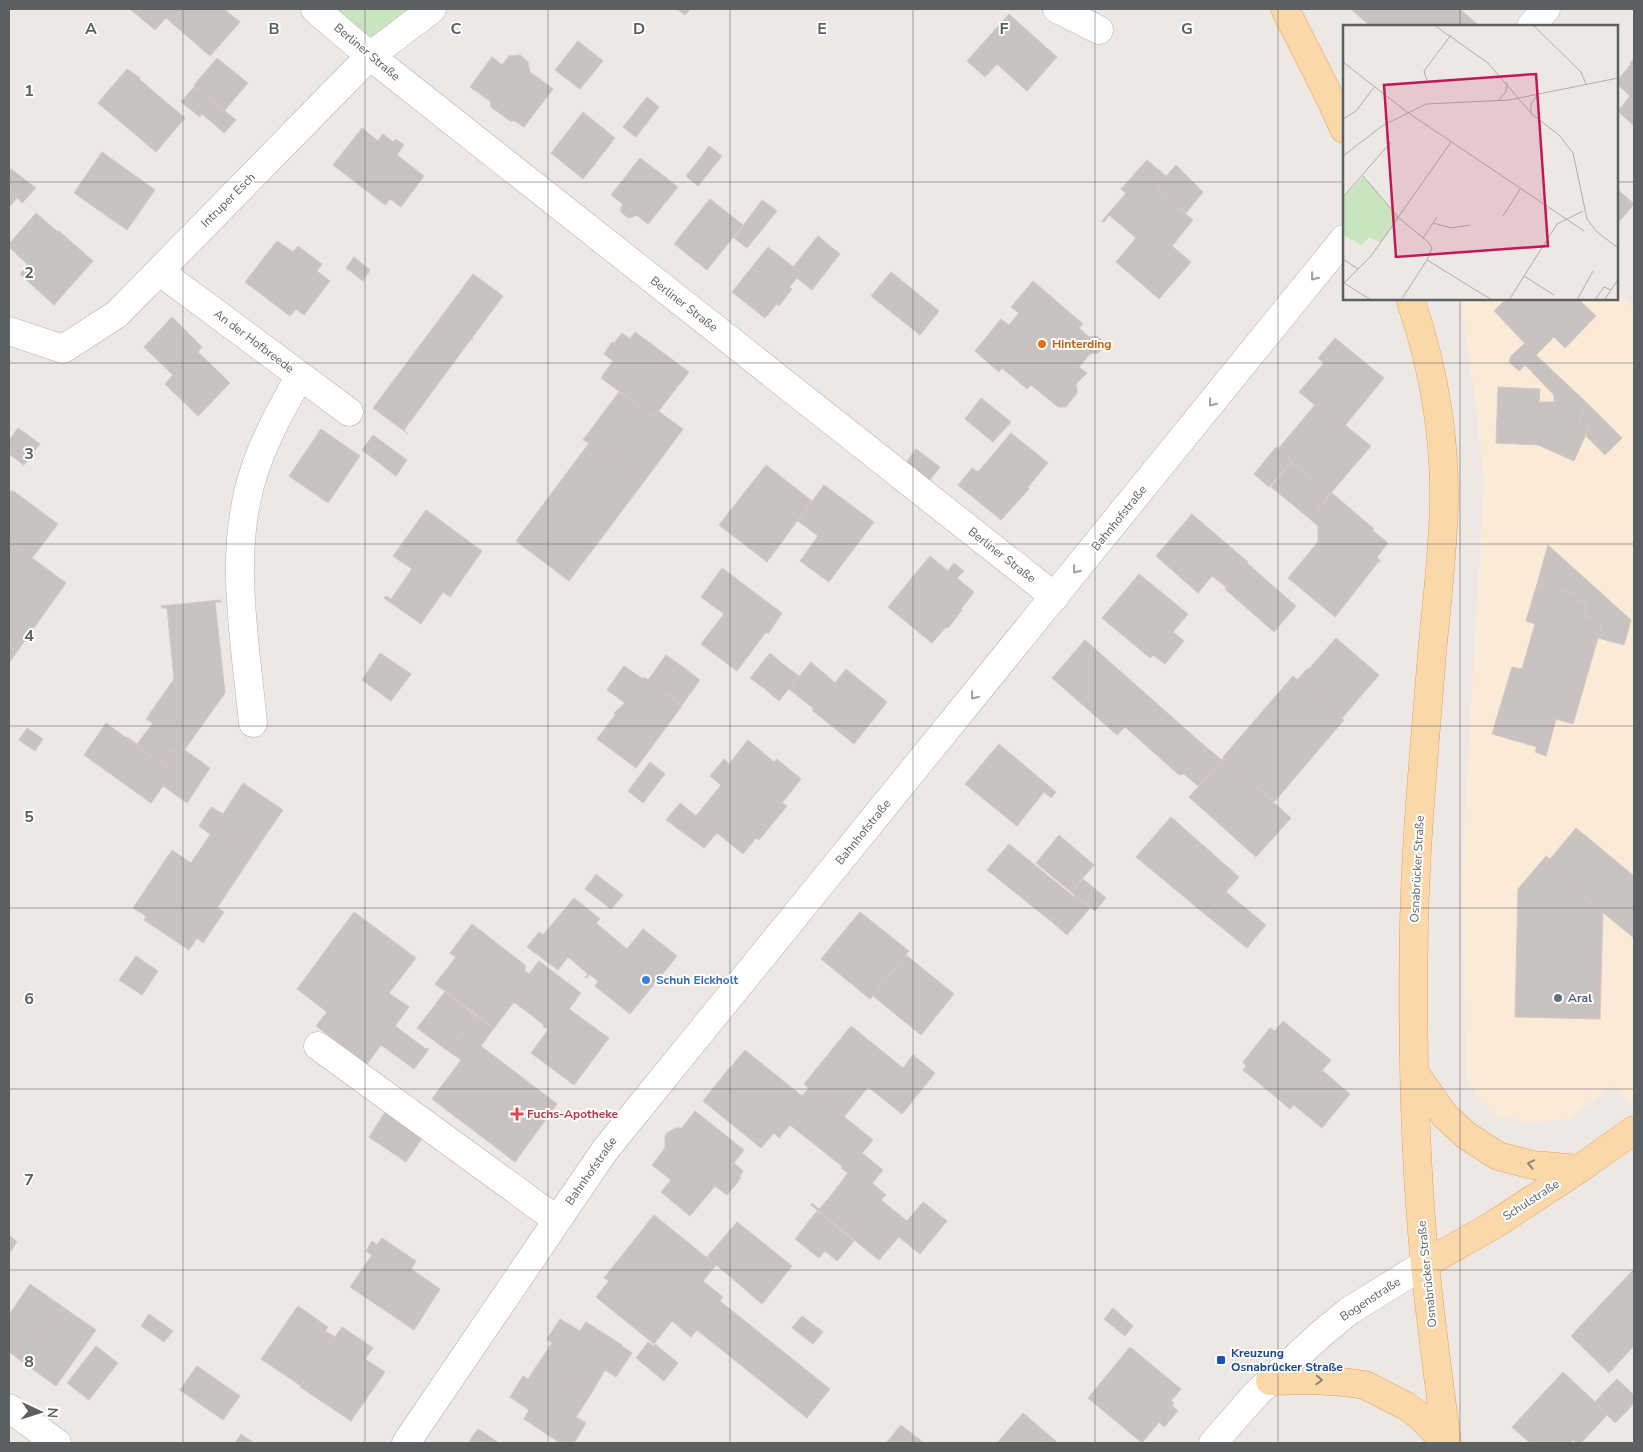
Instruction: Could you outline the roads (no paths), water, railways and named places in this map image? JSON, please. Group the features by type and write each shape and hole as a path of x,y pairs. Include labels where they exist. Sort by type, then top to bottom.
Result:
{"main road":[{"path":"1285,9 1343,127"},
{"name":"Osnabrücker Straße","path":"1410,300 1434,389 1443,464 1444,515 1419,813 1414,923 1414,1072 1425,1264 1447,1443"},
{"path":"1414,1072 1445,1116 1468,1136 1498,1156 1533,1165 1579,1169"},
{"name":"Schulstraße","path":"1425,1264 1495,1224 1634,1130"},
{"path":"1270,1381 1314,1380 1365,1385 1413,1411 1447,1443"}],"street":[{"name":"Berliner Straße","path":"315,9 370,56 1054,597"},
{"name":"Intruper Esch","path":"9,331 64,349 117,314 370,56 432,9"},
{"path":"1057,9 1099,30"},
{"path":"1531,25 1546,9"},
{"name":"Bahnhofstraße","path":"406,1443 605,1150 1343,240"},
{"name":"An der Hofbreede","path":"159,271 349,412"},
{"path":"253,723 240,596 240,544 246,506 255,470 272,425 300,376"},
{"path":"318,1046 557,1220"},
{"name":"Bogenstraße","path":"1213,1443 1257,1393 1349,1311 1425,1264"},
{"path":"9,1408 57,1443"}],"place":[{"name":"Hinterding","path":"1042,344"},
{"name":"Schuh Eickholt","path":"646,980"},
{"name":"Aral","path":"1558,998"},
{"name":"Fuchs-Apotheke","path":"517,1114"},
{"name":"Kreuzung Osnabrücker Straße","path":"1221,1360"}]}
